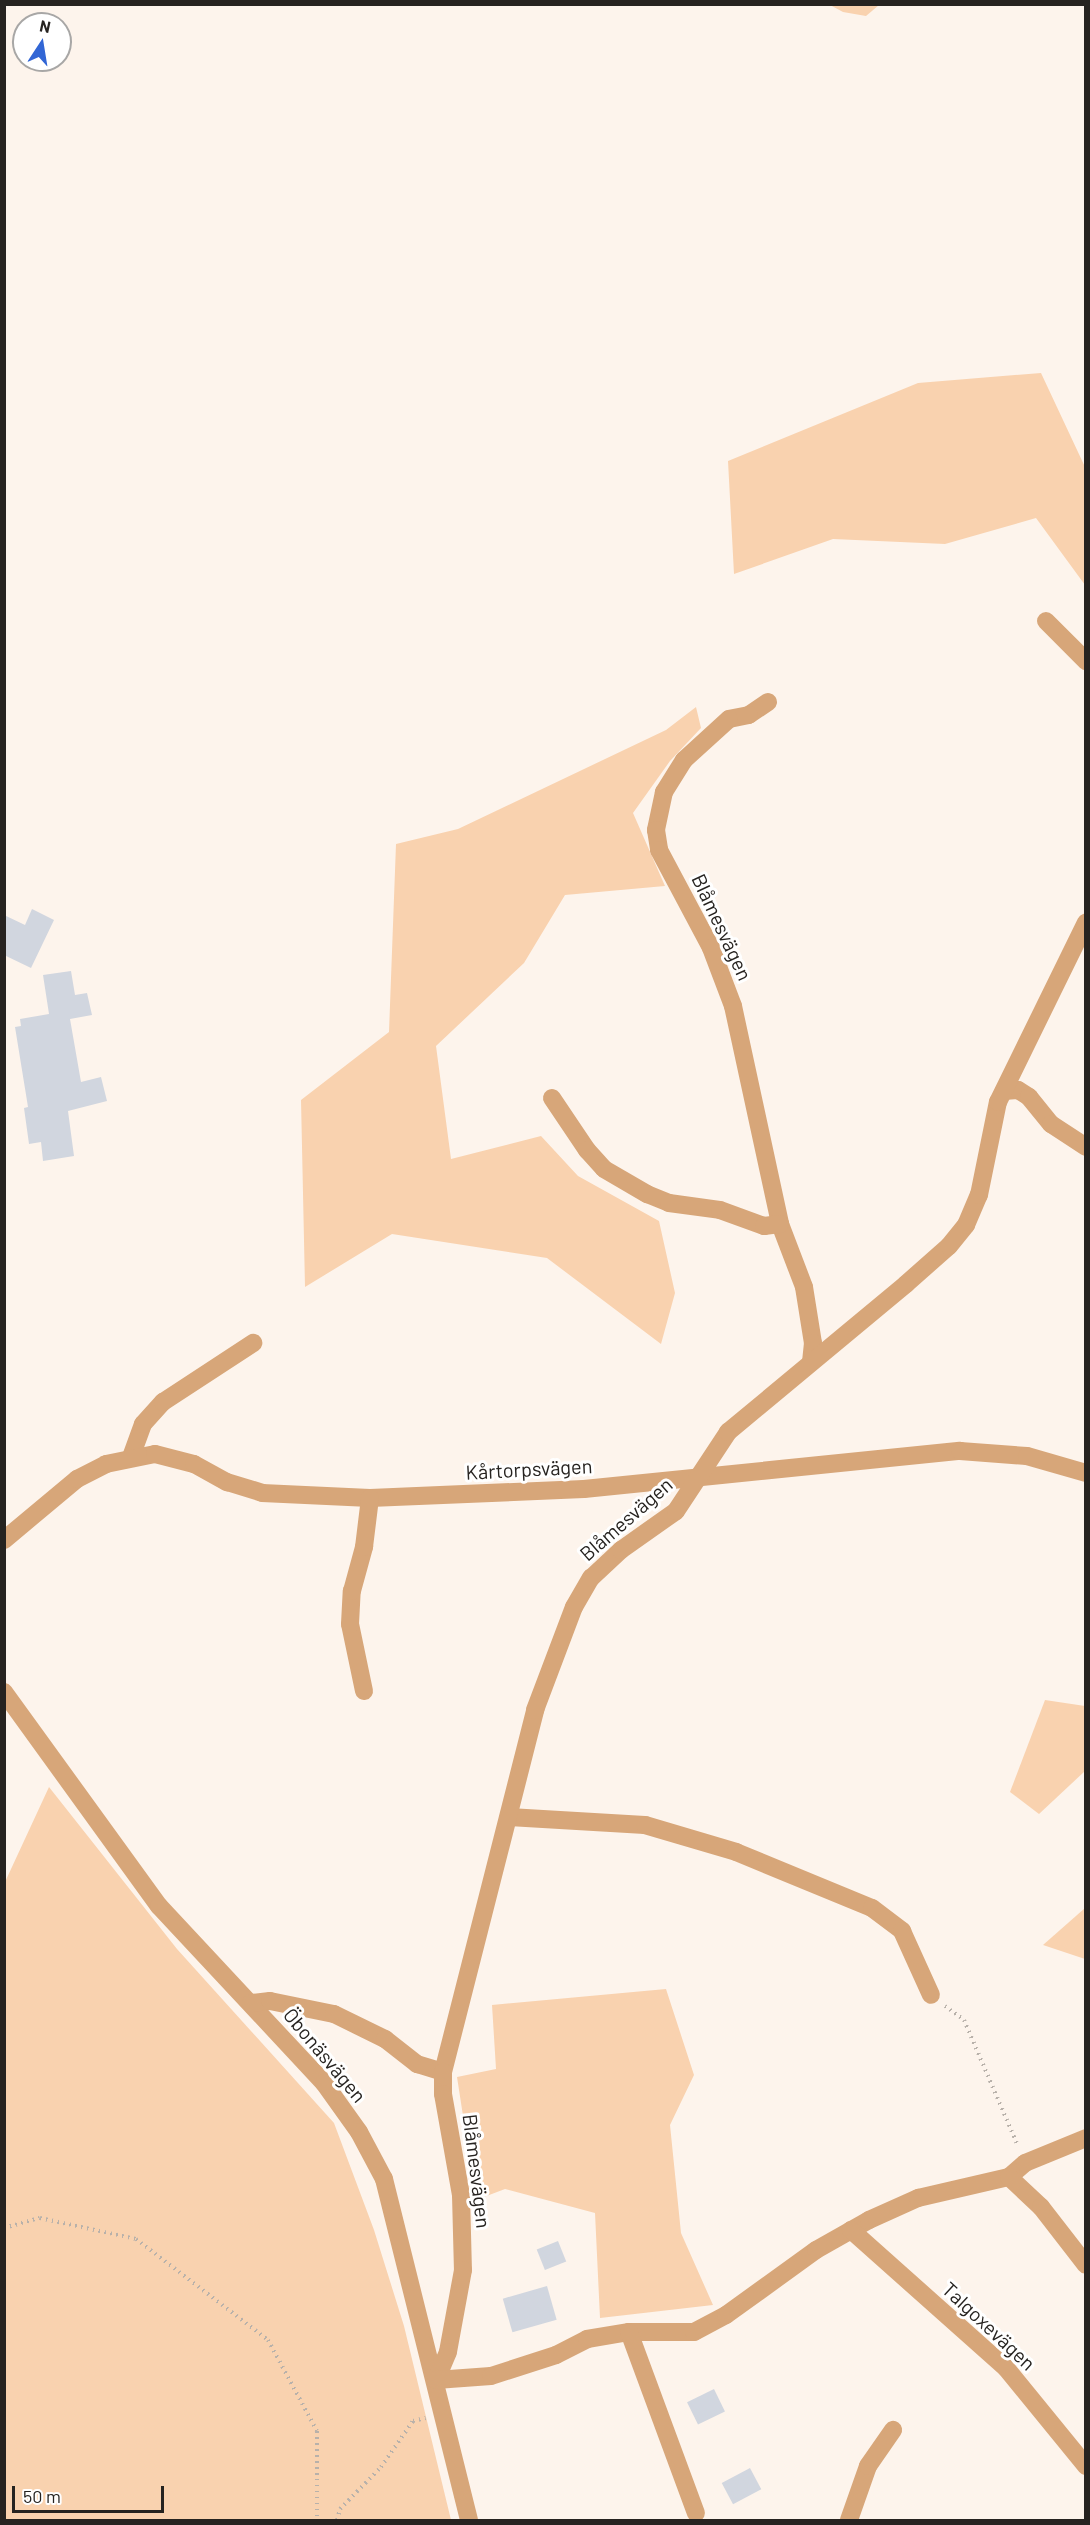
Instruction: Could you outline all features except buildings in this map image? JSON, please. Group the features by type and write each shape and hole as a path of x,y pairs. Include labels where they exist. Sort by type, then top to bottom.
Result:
{"street":[{"path":"1046,621 1086,661"},
{"name":"Blåmesvägen","path":"768,702 749,715 729,720 684,760 664,792 656,830 660,850 711,948 733,1006 780,1224 804,1287 813,1343 811,1361"},
{"name":"Blåmesvägen","path":"436,2380 448,2352 463,2270 461,2195 443,2094 443,2072 535,1710 574,1607 591,1578 621,1550 676,1511 690,1494 698,1477 728,1432 923,1269 966,1225 979,1195 993,1122 1004,1091 1086,922"},
{"path":"1004,1091 1018,1090 1029,1097 1052,1124 1086,1147"},
{"path":"552,1098 586,1150 604,1169 647,1194 669,1203 720,1210 764,1226 780,1224"},
{"path":"131,1457 144,1424 163,1402 253,1343"},
{"name":"Kårtorpsvägen","path":"4,1540 77,1479 131,1457 155,1454 194,1464 227,1482 262,1492 370,1497 584,1489 960,1451 1027,1456 1086,1473"},
{"path":"364,1691 350,1624 352,1591 364,1547 370,1497"},
{"name":"Öbonäsvägen","path":"4,1692 159,1906 251,2002 324,2083 359,2132 384,2179 436,2380 469,2520"},
{"path":"509,1817 645,1825 736,1852 872,1908 902,1931 931,1995"},
{"path":"251,2002 270,2001 333,2014 385,2039 417,2064 443,2072"},
{"path":"436,2380 491,2376 556,2355 587,2339 629,2332 694,2332 726,2315 816,2250 851,2230 918,2198 1009,2177 1025,2163 1086,2138"},
{"path":"1009,2177 1041,2207 1086,2265"},
{"name":"Talgoxevägen","path":"851,2230 1006,2368 1086,2466"},
{"path":"629,2332 696,2513"},
{"path":"849,2520 868,2466 893,2430"}],"path":[{"path":"931,1995 964,2020 1025,2163"},
{"path":"4,2228 40,2218 136,2239 268,2340 316,2431 317,2520"},
{"path":"337,2520 340,2509 381,2467 413,2421 444,2413"}],"shaded area":[{"path":"830,5 879,5 866,16 843,12"},
{"path":"1041,373 1085,467 1085,585 1036,518 945,544 833,539 734,574 728,461 918,383"},
{"path":"696,707 701,728 670,761 633,813 665,886 565,895 524,963 436,1046 451,1159 541,1136 578,1176 659,1221 675,1293 661,1344 547,1258 392,1234 305,1287 301,1100 389,1032 396,844 458,829 666,730"},
{"path":"1045,1700 1085,1706 1085,1771 1039,1814 1010,1792"},
{"path":"49,1787 177,1949 334,2123 374,2230 404,2326 451,2520 5,2520 5,1882"},
{"path":"1085,1908 1085,1959 1043,1945"},
{"path":"666,1989 694,2075 670,2125 681,2233 713,2305 600,2318 595,2213 505,2189 476,2200 457,2077 496,2069 492,2005"}]}
